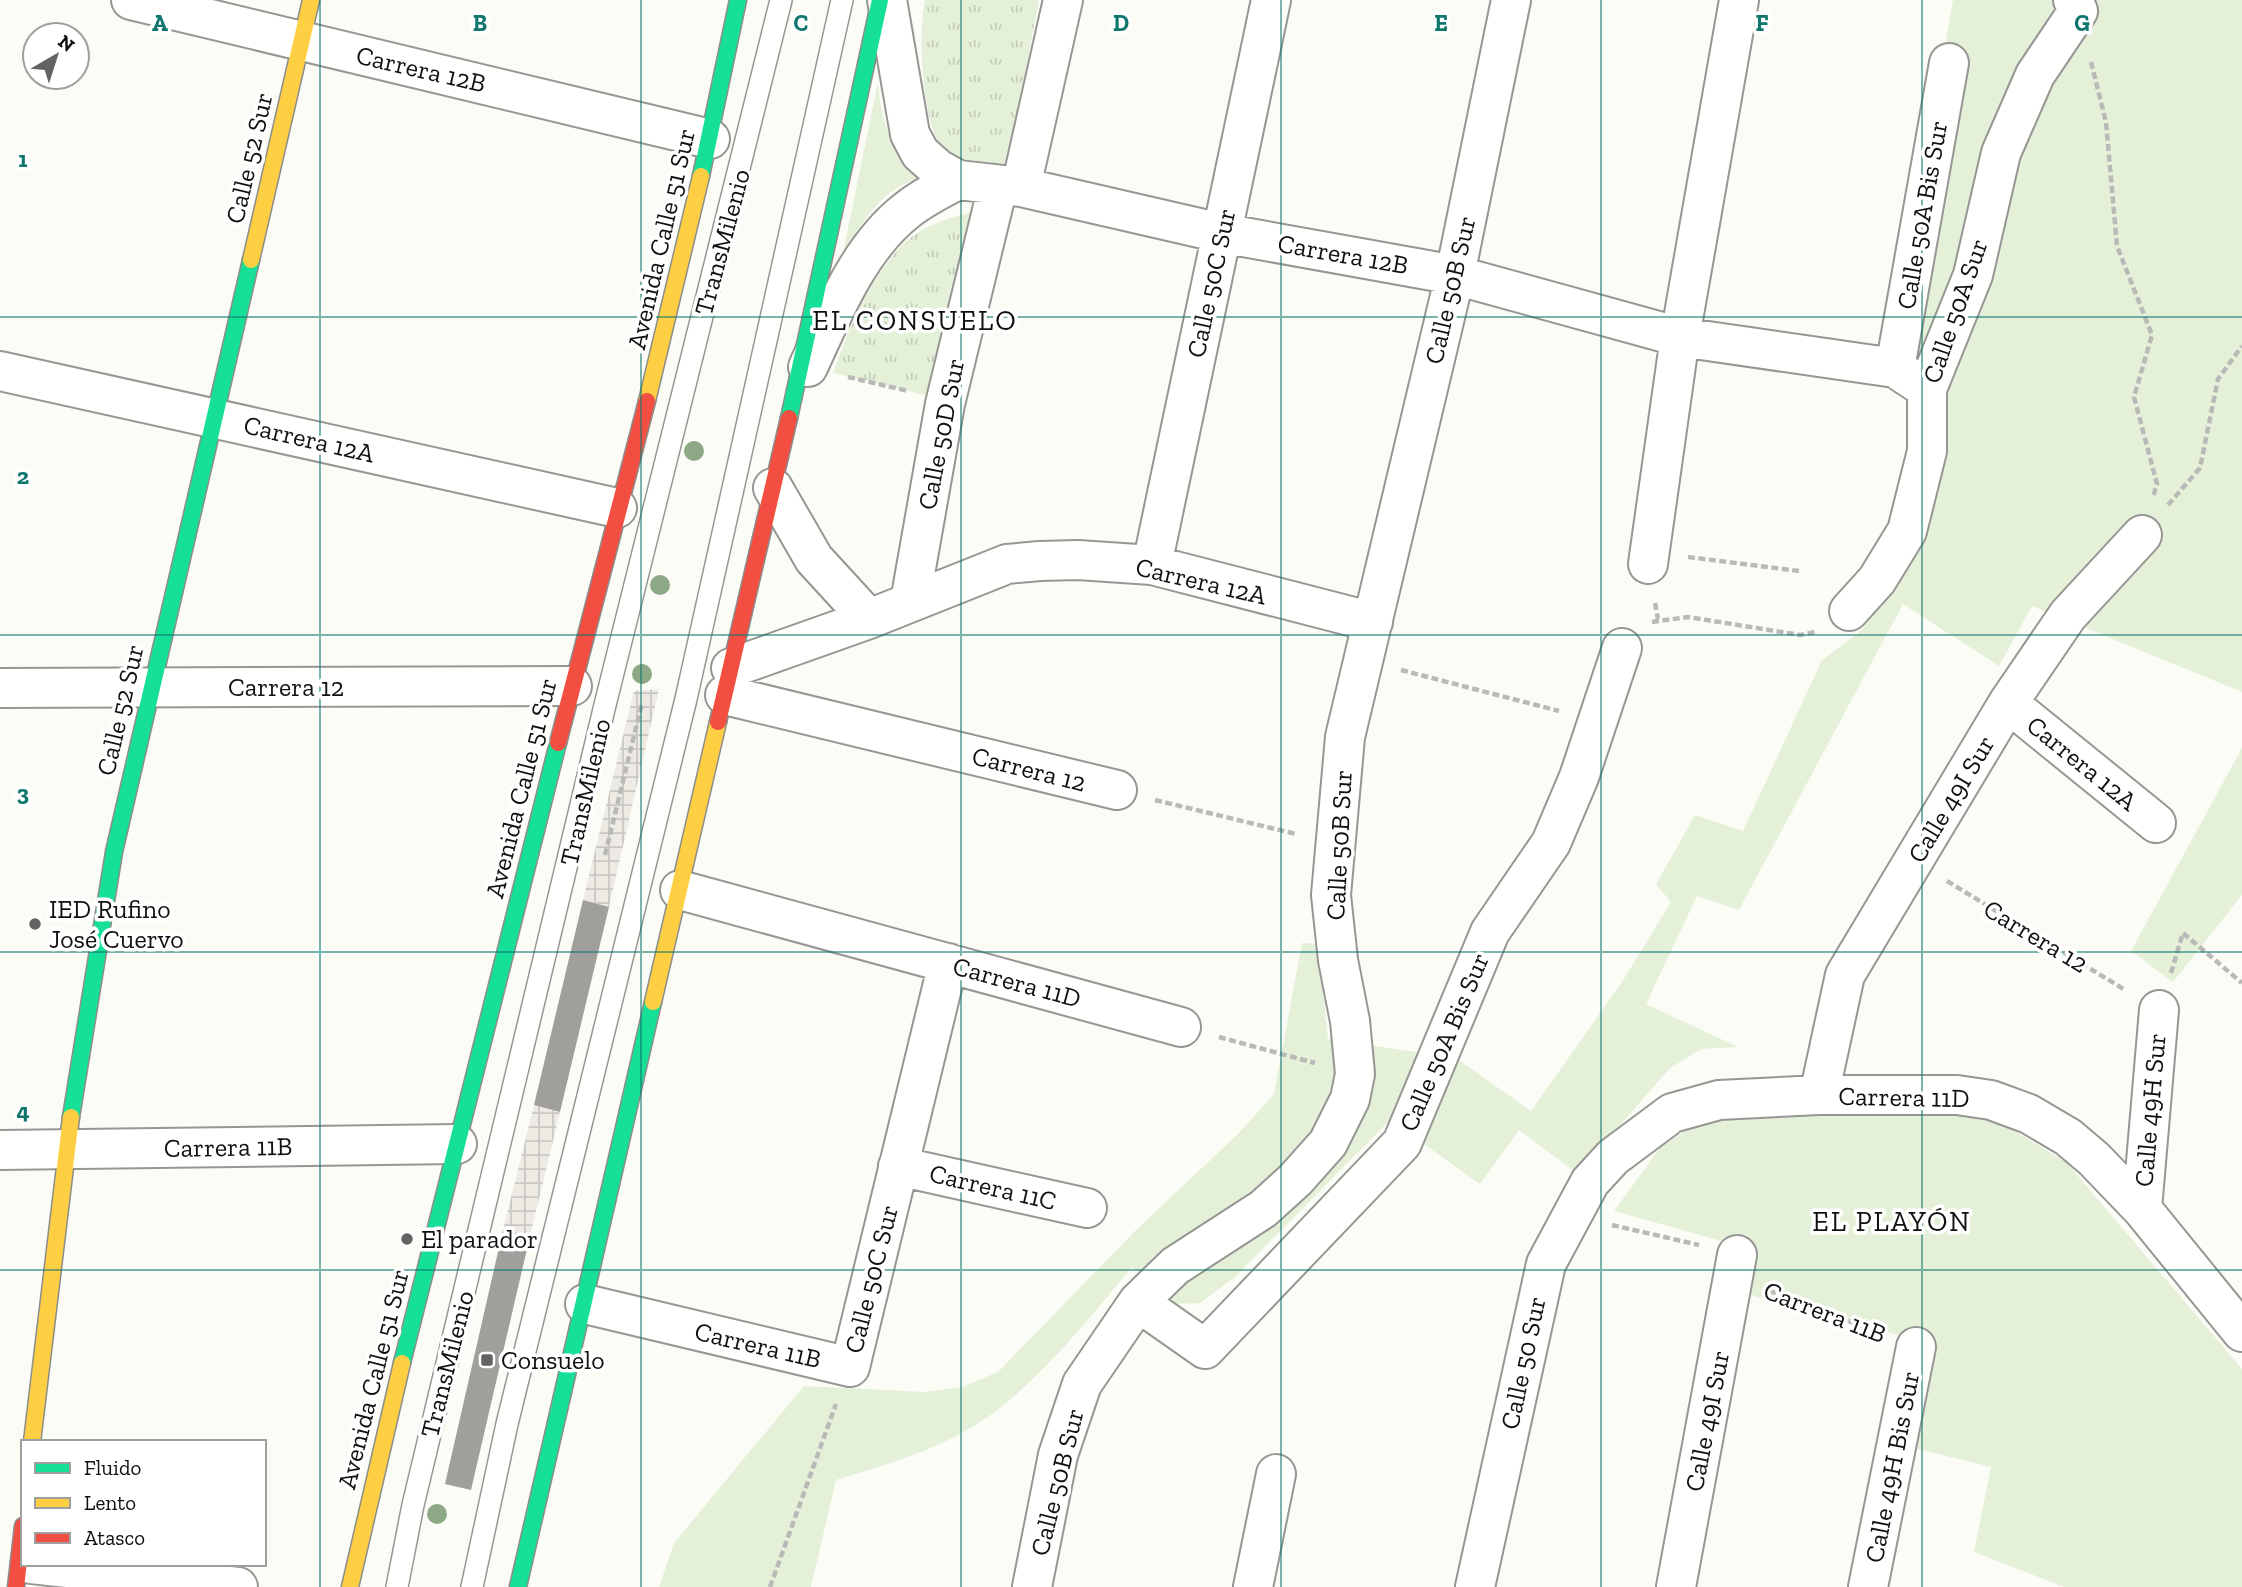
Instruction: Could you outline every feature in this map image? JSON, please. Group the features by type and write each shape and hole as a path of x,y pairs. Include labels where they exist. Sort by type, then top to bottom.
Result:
{"main road":[{"name":"Calle 52 Sur","path":"33,1440 66,1149 114,852 149,687 311,0"},
{"name":"Avenida Calle 51 Sur","path":"350,1587 376,1465 617,508 661,349 710,139 738,0"},
{"path":"518,1587 772,488 801,383 880,0"},
{"path":"18,1568 21,1543"}],"street":[{"name":"Carrera 12B","path":"131,0 710,139"},
{"name":"Carrera 12B","path":"887,0 910,134 920,153 958,180 1009,187 1221,233 1455,275 1680,337 1895,368 1927,389"},
{"name":"Calle 50D Sur","path":"910,601 944,404 1063,0"},
{"name":"Calle 50C Sur","path":"1152,565 1271,0"},
{"name":"Calle 50B Sur","path":"1032,1587 1058,1455 1082,1384 1138,1302 1175,1266 1263,1209 1295,1180 1328,1143 1350,1099 1355,1074 1331,895 1345,737 1455,275 1511,0"},
{"path":"1649,558 1680,337 1739,0"},
{"name":"Calle 50A Sur","path":"1849,611 1877,580 1907,531 1927,451 1927,389 1973,275 2001,153 2035,75 2079,4"},
{"name":"Calle 50A Bis Sur","path":"1895,368 1949,63"},
{"path":"801,383 837,304 882,235 905,212 958,180"},
{"name":"Carrera 12A","path":"0,371 617,508"},
{"path":"772,488 814,559 869,619"},
{"name":"Calle 49I Sur","path":"1819,1094 1845,975 2008,704 2068,615 2142,535"},
{"name":"Carrera 12A","path":"728,682 910,601 1007,564 1078,560 1152,565 1373,622"},
{"name":"Calle 50A Bis Sur","path":"1138,1302 1205,1349 1402,1143 1490,932 1551,843 1579,777 1622,648"},
{"name":"Carrera 12","path":"728,682 1117,790"},
{"name":"Carrera 12","path":"0,688 572,686"},
{"name":"Carrera 12A","path":"2008,704 2156,823"},
{"name":"Carrera 11D","path":"680,890 1181,1027"},
{"name":"Calle 50C Sur","path":"850,1367 948,963"},
{"name":"Calle 49H Sur","path":"2142,1209 2159,1010"},
{"name":"Carrera 11D","path":"1613,1157 1672,1113 1719,1100 1819,1094 1957,1095 1991,1100 2029,1114 2068,1137 2142,1209 2242,1332"},
{"name":"Carrera 11B","path":"0,1150 457,1144"},
{"name":"Calle 50 Sur","path":"1475,1587 1535,1304 1546,1264 1590,1182 1613,1157"},
{"name":"Carrera 11C","path":"898,1166 1087,1208"},
{"name":"Calle 49I Sur","path":"1676,1587 1735,1266"},
{"name":"Carrera 11B","path":"585,1304 850,1367"},
{"name":"Calle 49H Bis Sur","path":"1868,1587 1916,1347"},
{"path":"1253,1587 1276,1474"},
{"path":"18,1568 238,1587"}],"lane":[{"name":"TransMilenio","path":"397,1587 419,1479 608,692 782,0"},
{"path":"472,1587 507,1424 686,699 842,0"}],"path":[{"path":"2079,4 2106,122 2118,246 2152,335 2134,397 2157,484 2142,535"},
{"path":"2142,535 2200,468 2218,379 2242,346"},
{"path":"801,383 937,398 944,404"},
{"path":"1649,558 1799,571"},
{"path":"1622,648 1639,628 1658,619 1688,617 1800,635 1824,631 1849,611"},
{"path":"1363,660 1596,721"},
{"path":"631,703 656,701"},
{"path":"603,863 642,703"},
{"name":"Carrera 12","path":"1117,790 1334,843"},
{"name":"Carrera 12","path":"1914,861 2159,1010"},
{"path":"2159,1010 2183,933 2242,983"},
{"path":"1181,1027 1355,1074"},
{"name":"Carrera 11B","path":"1570,1215 1735,1266 1916,1347"},
{"name":"Calle 50C Sur","path":"769,1587 850,1367"}],"green space":[{"path":"925,0 1039,0 1007,167 954,157 939,144 932,126 923,82 922,35"},
{"path":"1953,0 2242,0 2242,692 2032,606 1999,666 1903,604 1739,910 1697,896 1646,1004 1738,1047 1701,1049 1669,1069 1578,1174 1519,1130 1480,1184 1390,1120 1235,1277 1200,1303 1174,1304 1132,1267 1054,1358 1019,1392 983,1420 922,1451 836,1480 811,1587 659,1587 674,1543 804,1386 925,1392 962,1387 998,1372 1136,1230 1239,1133 1274,1094 1302,943 1318,944 1328,1039 1456,1058 1531,1111 1622,982 1671,902 1656,884 1695,815 1743,831 1822,660 1862,630 1891,589 1951,367 1895,342"},
{"path":"878,82 885,123 894,146 923,177 908,182 885,197 867,217 843,253"},
{"path":"971,212 937,398 833,373 856,315 878,275 891,258 920,231"},
{"path":"2242,748 2242,895 2173,982 2131,951"},
{"path":"1934,1108 2002,1123 2067,1163 2242,1369 2242,1587 2064,1587 1974,1552 1991,1467 1914,1448 1928,1343 1747,1294 1753,1250 1614,1211 1660,1148 1706,1116 1832,1116"}],"shaded area":[{"path":"659,689 609,907 583,900 634,691"},
{"path":"534,1105 560,1112 530,1236 503,1230"}],"building":[{"path":"583,900 609,907 560,1112 534,1105"},
{"name":"Consuelo","path":"503,1230 530,1236 471,1490 445,1484"}],"traffic: fast":[{"path":"701,176 738,0"},
{"path":"789,418 880,0"},
{"path":"71,1117 114,852 251,260"},
{"path":"402,1363 558,743"},
{"path":"518,1587 653,1002"}],"traffic: slow":[{"path":"251,260 311,0"},
{"path":"647,401 701,176"},
{"path":"653,1002 718,722"},
{"path":"32,1440 71,1117"},
{"path":"350,1587 402,1363"}],"traffic: jam":[{"path":"558,743 647,401"},
{"path":"718,722 789,418"},
{"path":"16,1587 21,1543"}],"place":[{"name":"IED Rufino José Cuervo","path":"35,924"},
{"name":"El parador","path":"407,1239"},
{"name":"Consuelo","path":"487,1360"}],"district":[{"name":"EL CONSUELO","path":"915,320"},
{"name":"EL PLAYÓN","path":"1892,1221"}]}
